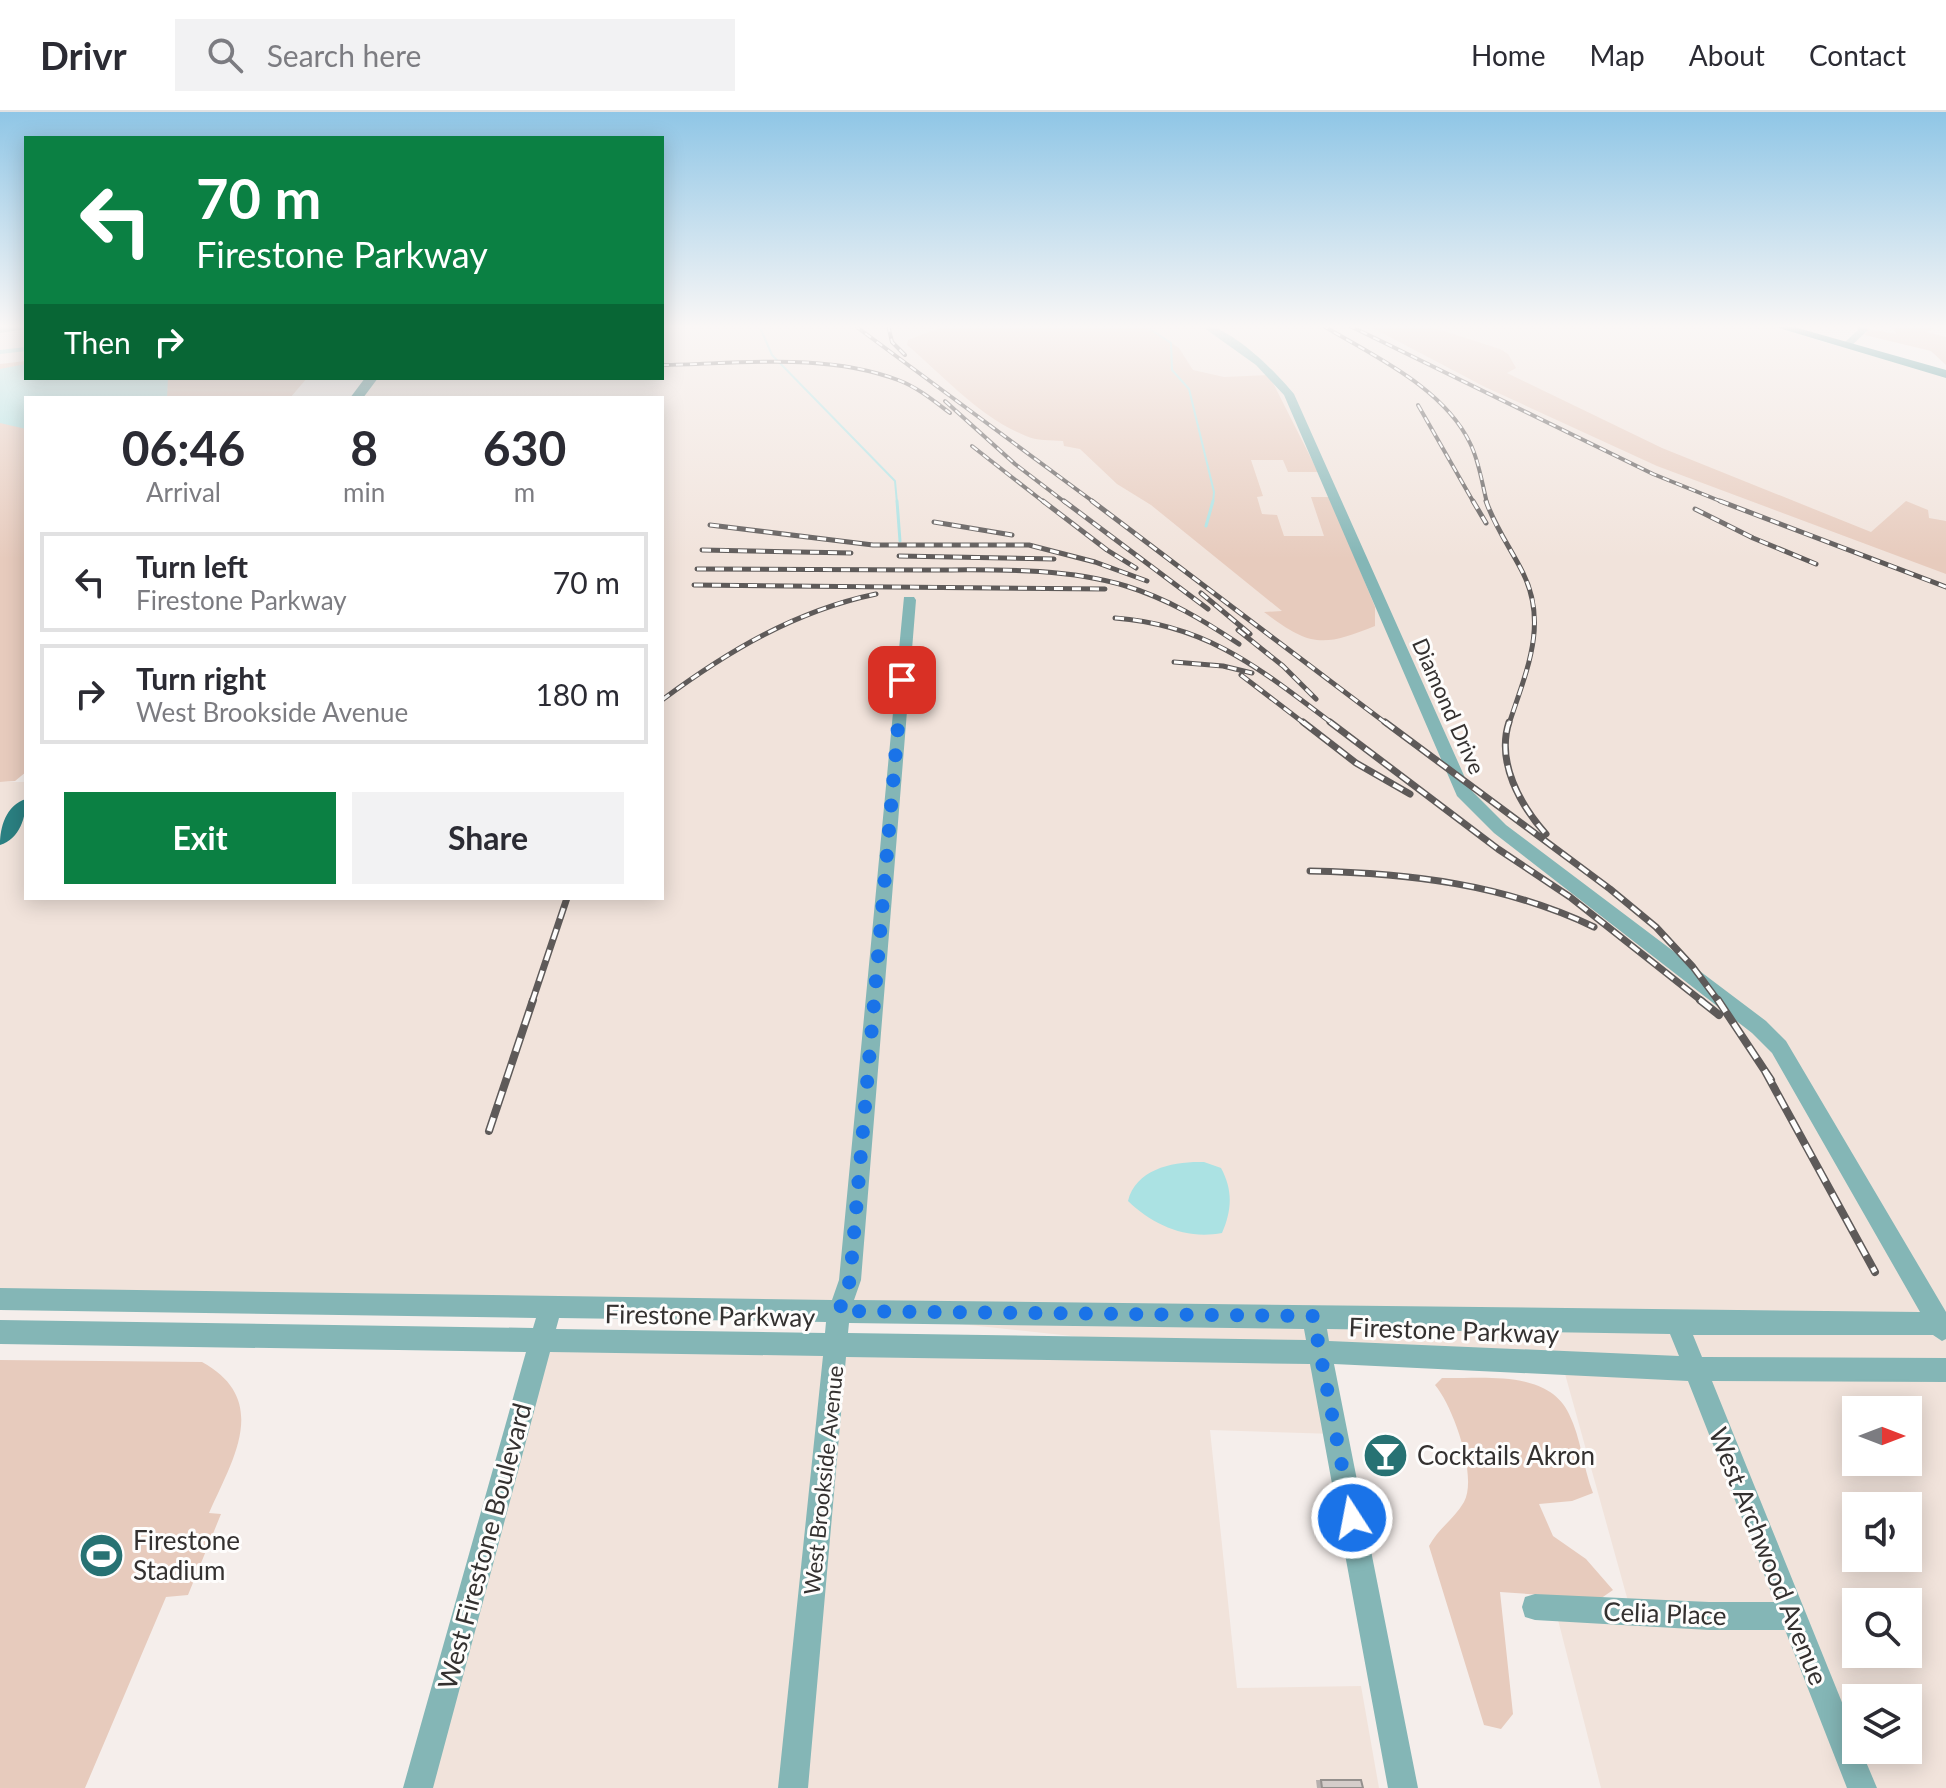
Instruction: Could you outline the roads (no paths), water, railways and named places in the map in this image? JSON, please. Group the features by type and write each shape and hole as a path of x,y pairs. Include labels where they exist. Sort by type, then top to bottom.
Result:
{"main road":[{"path":"0,838 24,808"}],"street":[{"name":"Diamond Drive","path":"1293,403 1463,792 1512,839 1759,1027 1788,1059 1944,1328"},
{"name":"West Brookside Avenue","path":"793,1788 839,1311 850,1280 909,600"},
{"name":"Firestone Parkway","path":"0,1299 1313,1316 1944,1328"},
{"name":"West Firestone Boulevard","path":"418,1788 551,1305"},
{"path":"1313,1316 1403,1788"},
{"name":"West Archwood Avenue","path":"1677,1323 1862,1788"},
{"name":"Firestone Parkway","path":"0,1332 1320,1352 1695,1369 1946,1370"},
{"name":"Celia Place","path":"1535,1607 1709,1616 1794,1616"}],"water":[{"path":"0,403 24,403 24,429 0,423"},
{"path":"1204,1162 1221,1168 1228,1184 1229,1208 1222,1233 1196,1234 1171,1229 1148,1217 1128,1201 1132,1190 1148,1174 1169,1165"}],"waterway":[{"path":"819,403 895,481 897,503"},
{"path":"1192,403 1214,492 1213,503"},
{"path":"897,501 900,541"},
{"path":"1206,526 1213,501"}],"railway":[{"path":"936,403 950,413"},
{"path":"947,403 1015,464 1066,503"},
{"path":"960,403 1095,503"},
{"path":"1441,403 1470,443 1487,503"},
{"path":"1508,403 1653,474 1721,501"},
{"path":"1418,405 1474,503"},
{"path":"972,446 1045,503"},
{"path":"1043,501 1136,568"},
{"path":"1064,501 1208,609"},
{"path":"1092,501 1387,724"},
{"path":"1473,501 1486,523"},
{"path":"1486,501 1523,573 1531,592 1534,612 1532,649 1509,724"},
{"path":"1721,501 1946,587"},
{"path":"1721,501 1725,503"},
{"path":"1695,509 1753,538 1816,564"},
{"path":"934,522 1012,535"},
{"path":"710,525 873,545 1029,545 1095,562 1147,581"},
{"path":"702,550 851,553"},
{"path":"899,556 1054,559"},
{"path":"697,569 1003,570 1078,575 1126,586 1156,597 1239,644"},
{"path":"694,585 1105,589"},
{"path":"1201,593 1250,634"},
{"path":"664,699 763,635 818,611 876,594"},
{"path":"1115,618 1148,622 1206,640 1257,669 1333,724"},
{"path":"1238,630 1283,666 1316,699"},
{"path":"1174,662 1223,666 1252,673"},
{"path":"1241,675 1305,724"},
{"path":"1303,722 1356,763 1410,794"},
{"path":"1330,722 1498,849 1570,897 1703,1002"},
{"path":"1385,722 1610,889 1656,927 1693,967 1719,1002"},
{"path":"1509,722 1506,737 1508,767 1519,796 1546,834"},
{"path":"1310,871 1420,878 1491,891 1526,900 1594,927"},
{"path":"532,1002 566,900"},
{"path":"489,1131 533,1000"},
{"path":"1700,1000 1719,1015"},
{"path":"1718,1000 1771,1080"},
{"path":"1765,1071 1875,1272"}],"place":[{"name":"Cocktails Akron","path":"1386,1455"},
{"name":"Firestone Stadium","path":"102,1555"}]}
